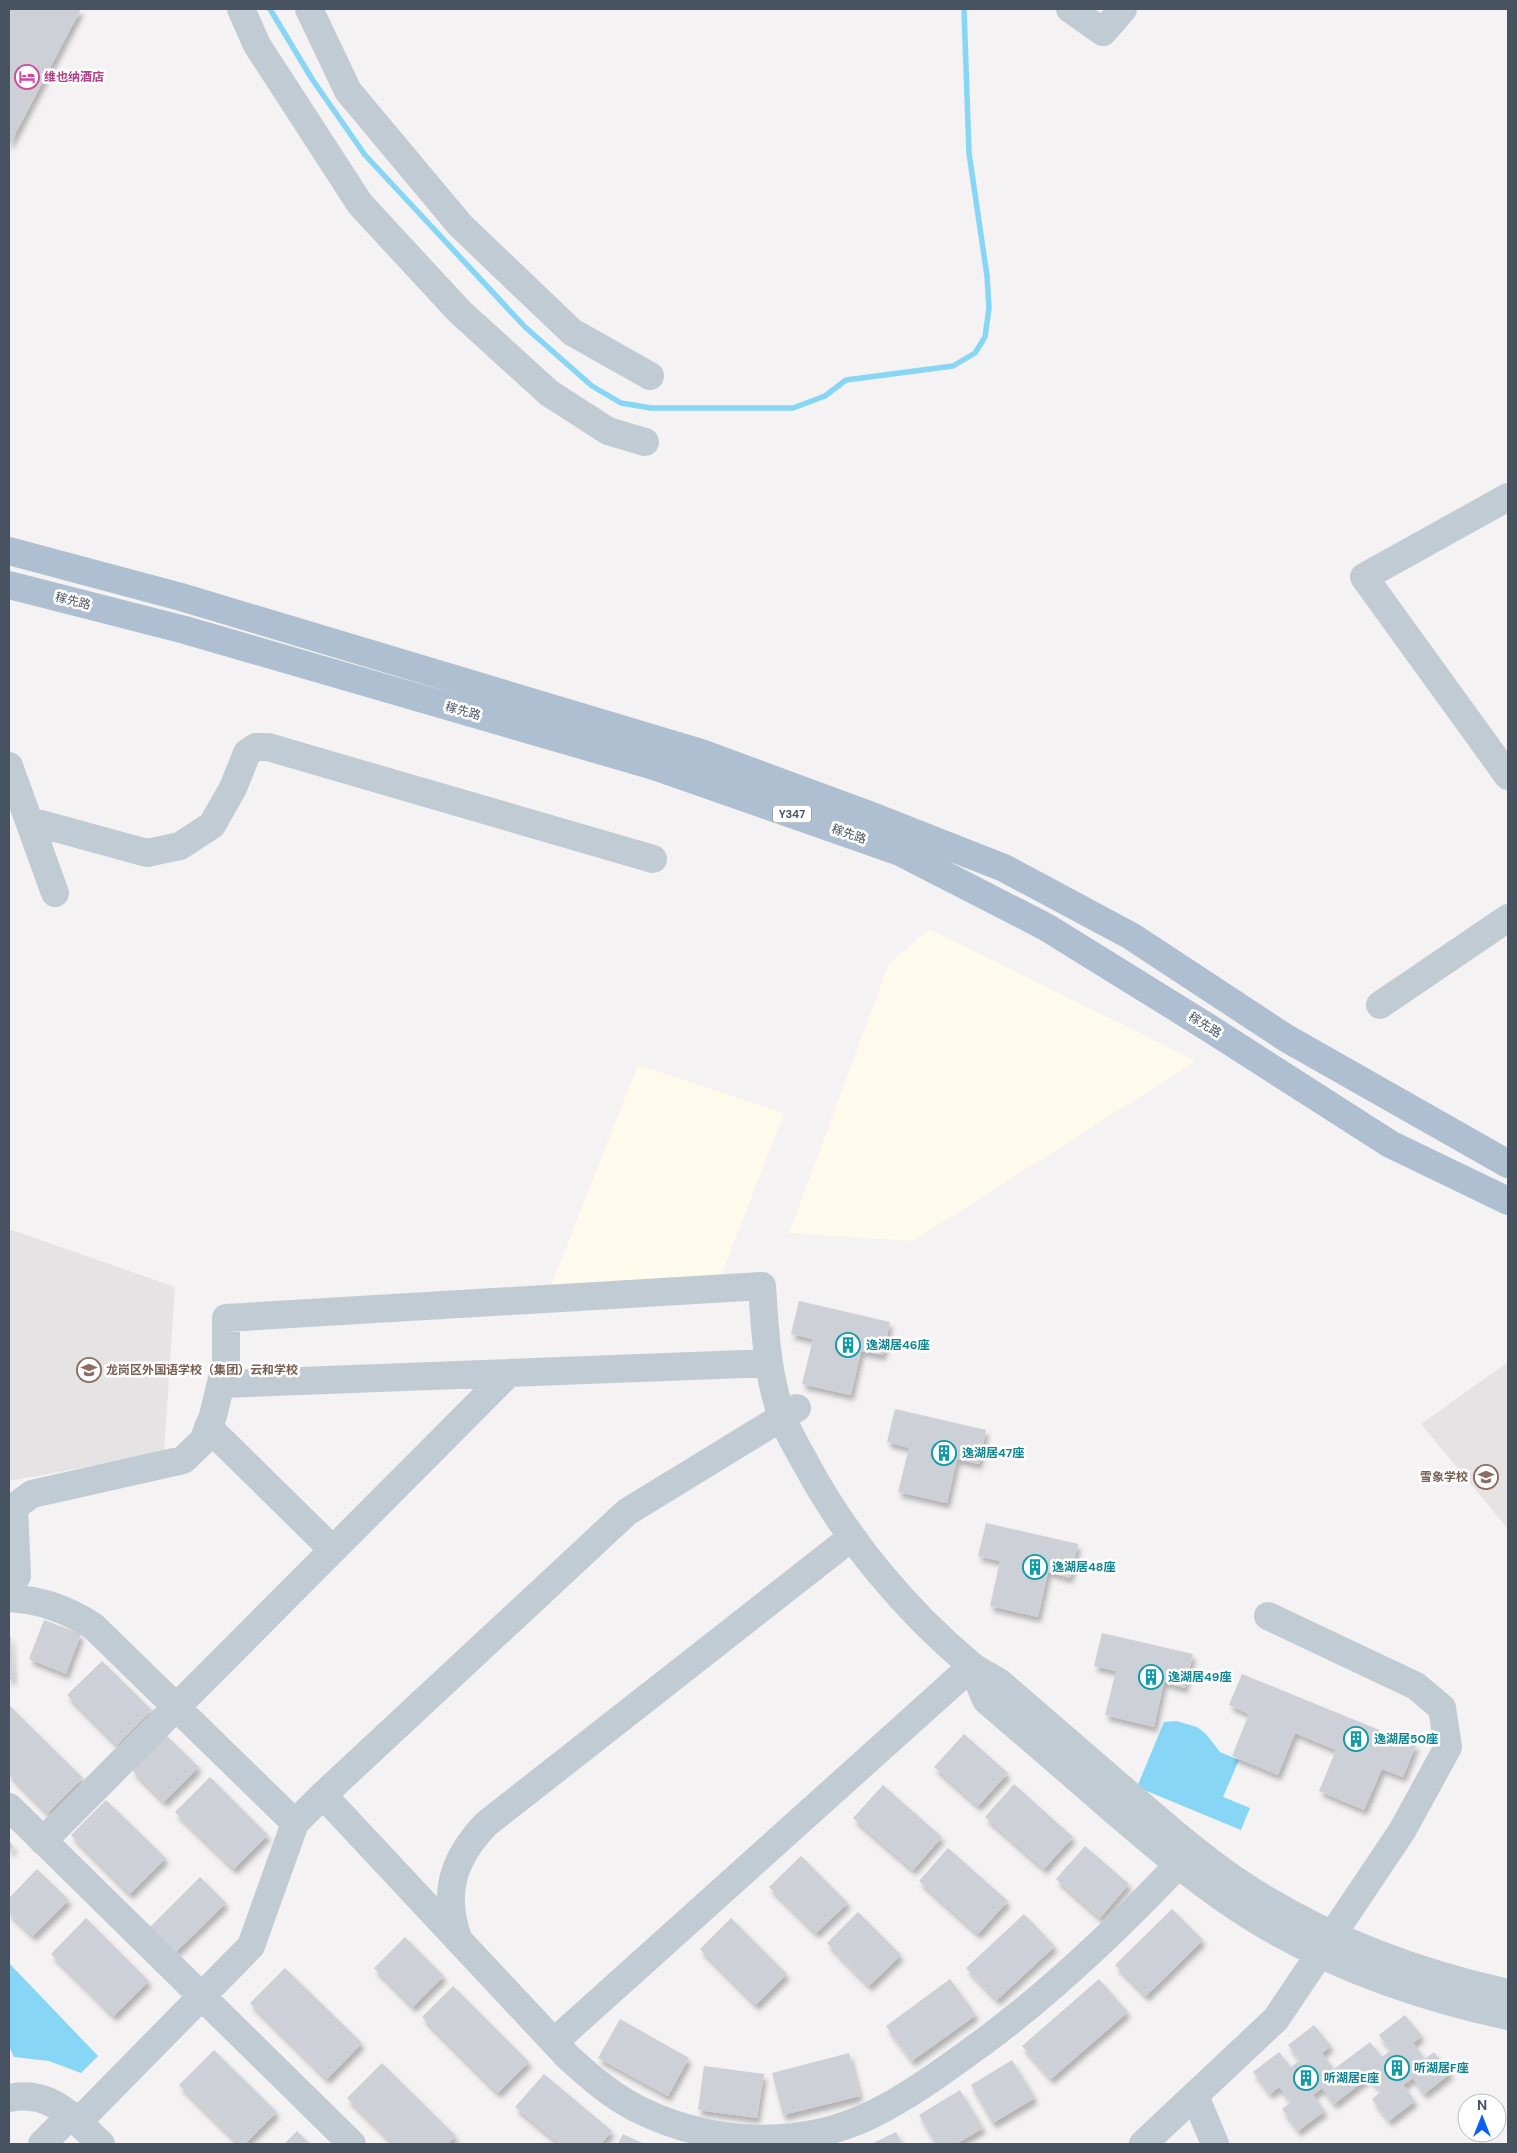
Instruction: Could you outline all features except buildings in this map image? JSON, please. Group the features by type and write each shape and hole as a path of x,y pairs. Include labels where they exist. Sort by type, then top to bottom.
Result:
{"main road":[{"name":"稼先路","path":"9,551 182,597 701,753 869,815 1004,868 1131,936 1286,1038 1508,1164"},
{"name":"稼先路","path":"9,585 186,630 654,766 900,852 1046,927 1209,1028 1390,1144 1508,1201"}],"street":[{"path":"241,9 256,45 360,204 454,305 549,393 608,431 645,442"},
{"path":"308,9 348,91 460,225 572,332 650,376"},
{"path":"1070,9 1103,32 1123,9"},
{"path":"1508,497 1364,578 1508,776"},
{"path":"30,820 147,853 180,846 212,826 233,788 247,754 256,747 268,747 653,859"},
{"path":"9,766 55,893"},
{"path":"1380,1004 1508,918"},
{"path":"9,1583 17,1576 14,1507 32,1494 183,1460 203,1440 213,1416 226,1362 226,1318 762,1286 768,1363 790,1412 814,1479 852,1537 897,1593 972,1666 986,1700 1186,1857 1240,1883 1270,1902 1375,1978 1419,1994 1508,2016"},
{"path":"221,1384 768,1363"},
{"path":"43,1841 509,1373"},
{"path":"42,2144 74,2118 200,1997 250,1946 295,1823 323,1795 627,1512 790,1412"},
{"path":"208,1427 333,1550"},
{"path":"458,1940 452,1920 450,1899 453,1878 460,1858 471,1840 486,1824 852,1537"},
{"path":"9,1598 44,1602 62,1608 86,1621 107,1638 295,1823"},
{"path":"1142,2144 1276,2019 1402,1831 1448,1747 1442,1708 1416,1686 1268,1616"},
{"path":"554,2042 972,1666"},
{"path":"323,1795 554,2042 603,2088 643,2112 686,2129 732,2138 779,2139 826,2131 870,2115 911,2092 993,2034 1077,1965 1143,1902 1186,1857"},
{"path":"9,1807 200,1997 352,2144"},
{"path":"1326,1944 1383,1957 1425,1972 1508,1993"},
{"path":"9,2098 30,2096 48,2100 64,2109 101,2144"},
{"path":"1194,2096 1215,2144"}],"shaded area":[{"path":"929,929 1196,1061 913,1241 789,1233 889,964"},
{"path":"638,1065 784,1113 721,1276 551,1286"},
{"name":"龙岗区外国语学校（集团）云和学校","path":"9,1229 175,1287 164,1453 9,1481"},
{"name":"雪象学校","path":"1508,1362 1508,1529 1421,1424"}],"water":[{"path":"1176,1721 1197,1727 1206,1734 1220,1752 1239,1760 1223,1797 1250,1808 1241,1830 1137,1787 1164,1722"},
{"path":"9,1963 98,2056 81,2073 49,2061 14,2057 9,2046"}],"waterway":[{"path":"270,9 312,79 365,155 525,327 592,386 621,403 651,408 793,408 825,396 846,380 953,366 975,353 985,337 989,308 987,276 969,153 964,9"}],"place":[{"name":"维也纳酒店","path":"27,77"},
{"name":"逸湖居46座","path":"848,1345"},
{"name":"龙岗区外国语学校（集团）云和学校","path":"89,1370"},
{"name":"逸湖居47座","path":"944,1453"},
{"name":"雪象学校","path":"1486,1477"},
{"name":"逸湖居48座","path":"1035,1567"},
{"name":"逸湖居49座","path":"1151,1677"},
{"name":"逸湖居50座","path":"1356,1739"},
{"name":"听湖居F座","path":"1397,2068"},
{"name":"听湖居E座","path":"1306,2078"}]}
